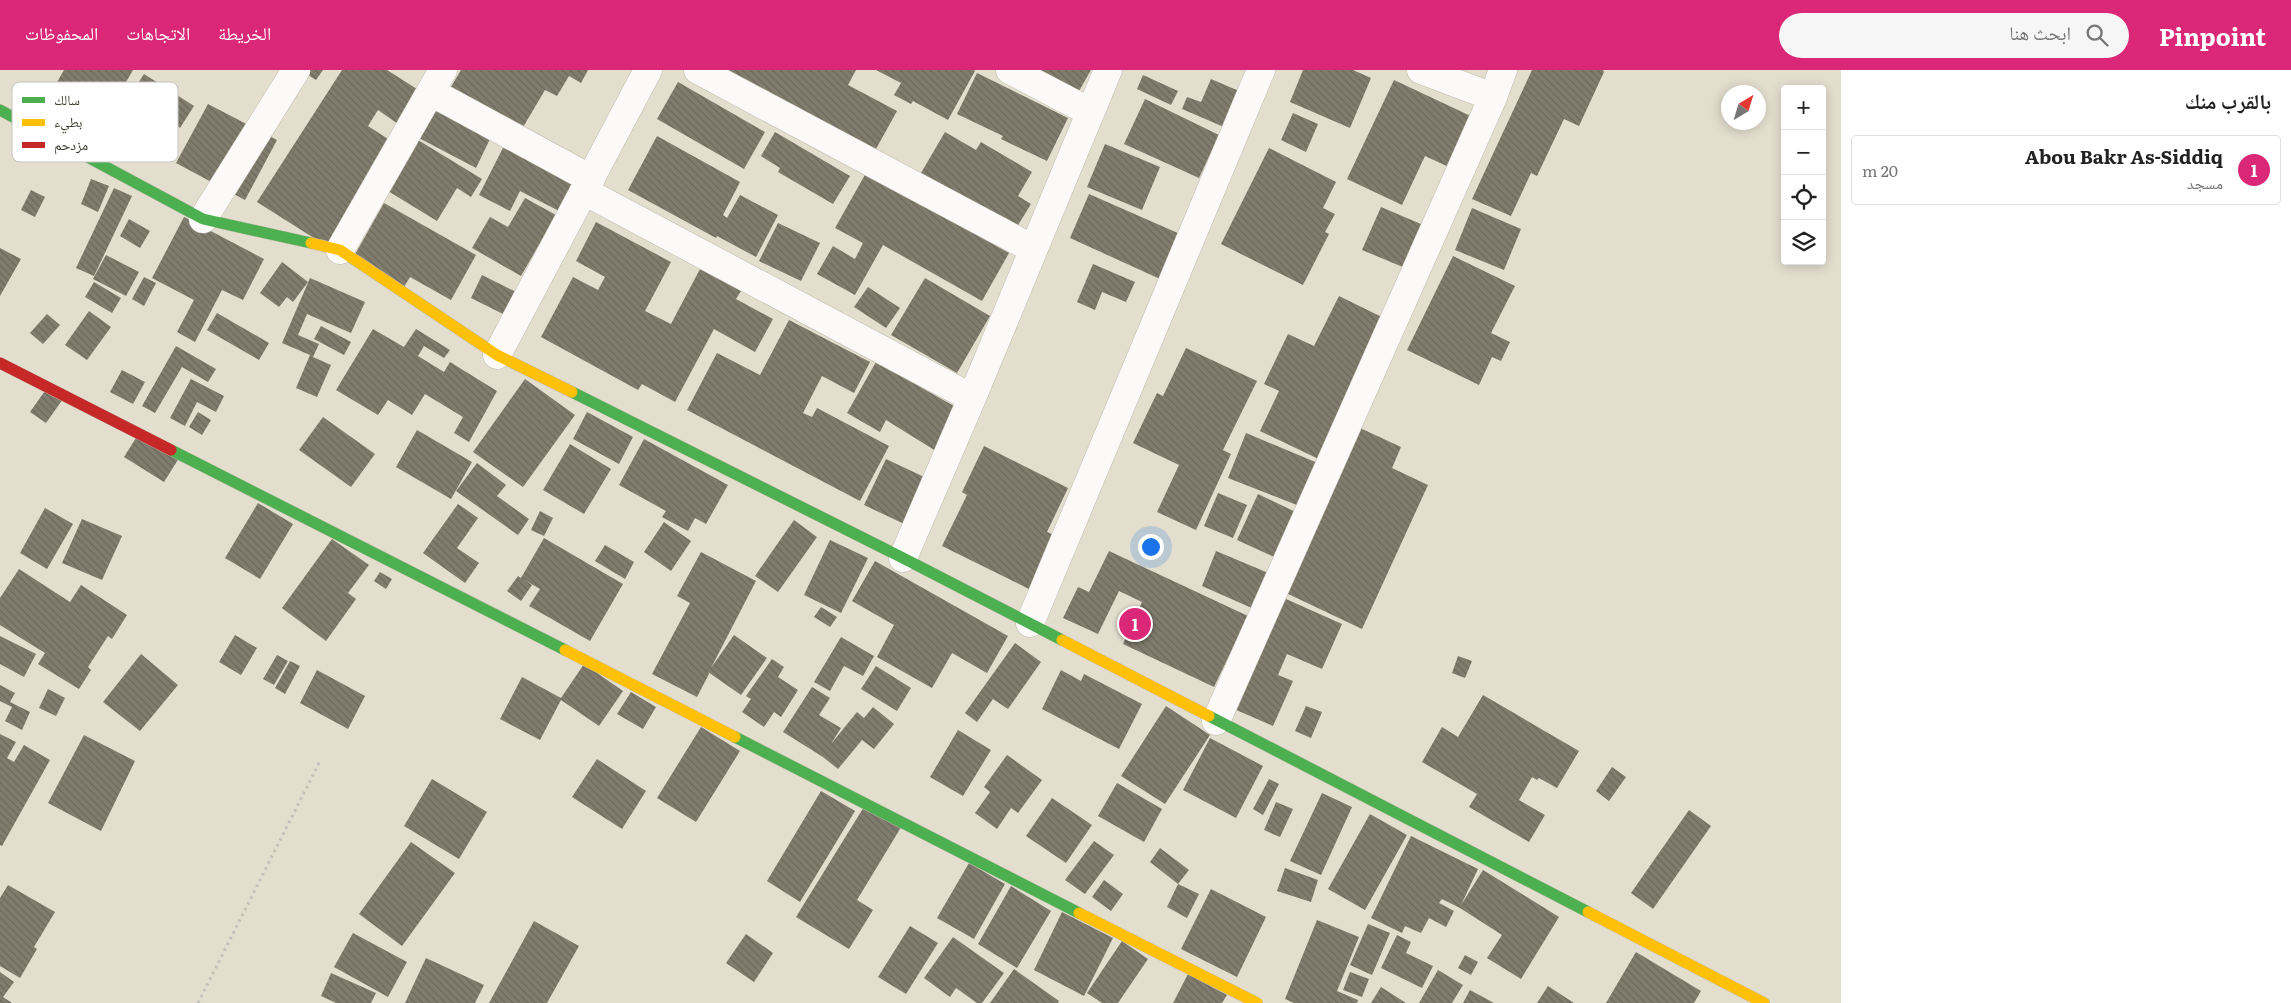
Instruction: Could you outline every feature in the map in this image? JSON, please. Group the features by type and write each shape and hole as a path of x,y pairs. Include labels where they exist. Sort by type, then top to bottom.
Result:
{"main road":[{"path":"0,110 12,116"},
{"path":"97,162 203,219 340,250 497,355 903,558 1764,1003"},
{"path":"0,364 1257,1003"}],"street":[{"path":"203,219 296,70"},
{"path":"497,355 648,70"},
{"path":"698,70 1033,249"},
{"path":"1010,70 1090,112"},
{"path":"903,558 972,398 1108,70"},
{"path":"1030,623 1262,70"},
{"path":"1421,70 1493,97"},
{"path":"1216,720 1493,97 1503,70"},
{"path":"340,250 437,81 588,185 972,398"}],"path":[{"path":"198,1003 320,761"}],"building":[{"path":"64,70 133,70 126,82 57,82"},
{"path":"300,70 323,70 316,80"},
{"path":"342,70 387,70 420,91 398,124 378,110 368,126 402,148 336,252 257,202"},
{"path":"461,70 588,70 581,83 569,76 557,96 545,90 519,134 448,92"},
{"path":"710,70 856,70 848,85 897,111 871,158"},
{"path":"876,70 975,71 948,120 913,101 911,104 894,95 901,83"},
{"path":"1029,70 1091,70 1075,98"},
{"path":"1303,70 1353,70 1371,78 1350,128 1290,102"},
{"path":"1532,70 1603,70 1604,72 1579,126 1564,119 1537,176 1531,173 1511,216 1472,199"},
{"path":"977,73 1068,118 1047,161 1001,139 1003,136 957,114"},
{"path":"144,74 156,82 139,82"},
{"path":"1143,75 1178,91 1171,105 1137,89"},
{"path":"1211,79 1239,91 1224,127 1182,109 1187,97 1201,102"},
{"path":"1394,80 1475,118 1451,168 1425,156 1402,205 1347,179"},
{"path":"678,82 765,132 744,169 657,119"},
{"path":"178,96 194,106 180,128 178,127"},
{"path":"1145,99 1219,135 1199,178 1124,144"},
{"path":"208,104 277,140 245,200 176,163"},
{"path":"432,109 490,139 476,168 417,137"},
{"path":"1293,113 1318,124 1306,152 1281,140"},
{"path":"775,132 850,176 833,204 778,172 780,168 761,156"},
{"path":"945,132 976,150 981,142 1032,172 1018,196 1031,204 1015,230 921,173"},
{"path":"657,136 740,182 723,215 727,218 740,195 778,215 756,257 717,236 716,238 628,190"},
{"path":"418,140 482,179 471,197 457,188 437,221 388,191"},
{"path":"506,142 578,179 561,212 520,191 510,211 479,195"},
{"path":"1105,144 1160,167 1142,210 1087,187"},
{"path":"1269,148 1336,182 1323,208 1335,214 1325,232 1329,234 1303,285 1221,244"},
{"path":"866,173 1009,253 982,301 883,245 855,295 817,274 833,246 855,259 863,243 835,228"},
{"path":"91,179 109,186 98,212 81,204"},
{"path":"114,188 132,196 94,276 76,268"},
{"path":"31,190 45,197 35,217 21,210"},
{"path":"1089,194 1180,234 1160,279 1070,238"},
{"path":"525,198 556,215 521,276 472,248 490,217 508,227"},
{"path":"384,203 476,255 451,300 410,277 404,287 353,258"},
{"path":"1381,207 1428,227 1410,270 1362,250"},
{"path":"1472,208 1521,229 1504,270 1455,250"},
{"path":"184,217 264,259 243,300 222,290 195,342 177,332 194,300 152,278"},
{"path":"129,219 150,231 140,248 120,236"},
{"path":"596,222 671,262 645,311 671,324 700,269 741,291 736,299 773,319 755,352 714,329 675,402 642,384 638,390 541,337 573,277 598,290 605,277 576,261"},
{"path":"778,223 820,243 801,281 759,261"},
{"path":"0,248 21,259 0,296"},
{"path":"106,255 139,272 126,296 93,279"},
{"path":"1453,256 1515,286 1491,333 1510,342 1501,361 1492,357 1479,385 1407,350"},
{"path":"282,262 308,282 293,302 287,297 279,307 260,293"},
{"path":"1093,264 1135,282 1126,302 1102,292 1095,310 1077,302"},
{"path":"482,275 518,293 507,316 471,298"},
{"path":"144,277 156,283 144,306 132,299"},
{"path":"310,278 365,302 351,333 307,314 298,335 319,344 313,357 331,365 317,397 296,388 310,355 282,343"},
{"path":"925,278 990,316 957,373 891,335"},
{"path":"94,282 121,298 112,313 85,297"},
{"path":"868,287 900,308 886,328 854,307"},
{"path":"1339,296 1392,322 1327,463 1260,431 1279,391 1264,384 1288,334 1314,346"},
{"path":"89,311 111,327 87,360 65,345"},
{"path":"217,313 269,343 259,360 207,330"},
{"path":"47,314 60,325 43,344 30,333"},
{"path":"789,320 870,362 854,393 822,376 803,413 812,417 817,408 889,446 860,501 687,410 717,353 760,375"},
{"path":"321,326 351,342 344,355 314,339"},
{"path":"373,329 404,347 416,329 450,350 444,358 424,346 418,356 444,372 450,362 497,391 469,442 454,433 463,417 425,394 412,415 388,400 378,415 336,390"},
{"path":"176,346 216,369 208,382 182,367 155,413 142,406"},
{"path":"1186,348 1257,381 1223,450 1231,454 1196,530 1157,512 1179,465 1133,443 1157,393 1163,396"},
{"path":"876,362 968,414 944,456 886,420 880,432 847,413"},
{"path":"122,370 145,382 133,404 110,392"},
{"path":"191,379 224,396 216,412 197,402 185,426 170,418"},
{"path":"525,379 575,415 523,487 473,452"},
{"path":"47,388 63,399 46,423 30,412"},
{"path":"198,412 211,420 202,435 189,427"},
{"path":"587,412 633,437 619,464 573,439"},
{"path":"323,417 375,454 351,487 299,450"},
{"path":"1360,428 1401,447 1392,468 1428,485 1362,629 1284,592"},
{"path":"141,430 181,455 164,482 124,457"},
{"path":"417,430 472,462 451,499 396,467"},
{"path":"1246,433 1320,464 1302,507 1228,478"},
{"path":"644,439 728,485 706,524 695,518 688,531 662,517 666,511 619,485"},
{"path":"570,444 611,469 584,514 543,490"},
{"path":"984,446 1068,488 1047,532 1059,537 1033,591 942,546 967,495 962,492"},
{"path":"886,459 939,484 917,530 864,505"},
{"path":"477,463 506,485 497,496 529,519 518,535 456,491"},
{"path":"1218,493 1247,505 1233,538 1204,526"},
{"path":"1258,494 1302,515 1281,560 1237,540"},
{"path":"258,503 293,524 260,579 225,558"},
{"path":"458,504 478,518 457,548 479,563 465,583 423,553"},
{"path":"45,508 73,524 47,569 20,553"},
{"path":"540,511 553,518 544,536 531,530"},
{"path":"82,519 122,536 102,580 62,563"},
{"path":"794,520 817,537 778,592 755,576"},
{"path":"664,522 691,541 671,571 644,552"},
{"path":"544,538 623,584 590,641 529,606 540,589 521,578"},
{"path":"332,539 369,565 348,593 356,599 326,641 282,608"},
{"path":"830,540 868,558 841,613 804,595"},
{"path":"605,545 634,562 625,579 595,561"},
{"path":"1109,551 1248,616 1214,687 1123,644 1142,602 1119,591 1098,634 1063,618 1078,587 1089,592"},
{"path":"1216,551 1278,577 1263,613 1202,586"},
{"path":"701,552 756,581 711,668 734,635 767,658 741,695 708,672 709,674 697,697 652,674 690,603 677,596"},
{"path":"875,561 1008,636 987,673 952,653 932,688 877,657 894,625 852,601"},
{"path":"19,569 70,602 81,585 127,615 112,639 108,636 88,667 91,670 79,689 38,664 45,653 0,625 0,598"},
{"path":"380,572 392,579 386,589 374,581"},
{"path":"518,576 532,585 521,601 507,591"},
{"path":"1277,595 1342,624 1322,669 1287,654 1278,675 1293,681 1273,726 1227,706"},
{"path":"821,607 837,617 830,627 814,617"},
{"path":"235,635 257,648 241,675 219,662"},
{"path":"0,636 36,654 24,677 0,664"},
{"path":"841,637 874,656 863,676 844,666 830,691 814,682"},
{"path":"1015,643 1041,662 1008,709 993,699 977,722 965,713"},
{"path":"141,654 178,685 140,731 103,702"},
{"path":"277,655 288,661 274,685 263,679"},
{"path":"1458,656 1472,661 1465,678 1452,673"},
{"path":"772,659 784,667 778,677 798,690 781,717 774,712 764,727 742,712 751,699 746,696"},
{"path":"290,661 300,666 285,694 275,688"},
{"path":"584,664 623,691 599,726 561,700 540,740 500,719 522,677 561,698"},
{"path":"876,666 911,688 897,711 861,689"},
{"path":"317,670 365,696 348,729 300,703"},
{"path":"1061,670 1081,681 1084,674 1142,704 1119,749 1042,709"},
{"path":"0,685 15,693 10,702 30,712 22,730 5,721 12,707 0,701"},
{"path":"812,687 830,698 819,715 841,728 831,744 857,712 864,718 873,707 894,724 874,749 862,740 838,769 823,757 783,732"},
{"path":"48,689 65,698 56,716 39,708"},
{"path":"631,692 656,707 643,729 617,714"},
{"path":"1483,695 1579,751 1557,788 1539,778 1537,780 1532,777 1519,800 1545,815 1529,842 1469,807 1477,794 1422,762 1442,727 1458,737"},
{"path":"1166,706 1210,735 1165,804 1121,776"},
{"path":"1306,706 1322,712 1311,738 1295,731"},
{"path":"701,727 740,751 696,822 657,798"},
{"path":"958,730 991,750 963,796 930,777"},
{"path":"0,734 16,742 7,758 14,762 24,745 50,760 2,846 0,845"},
{"path":"84,735 135,761 101,831 48,803"},
{"path":"1210,738 1263,766 1236,818 1183,790"},
{"path":"1007,755 1042,780 1018,813 1011,808 997,829 975,813 990,792 984,787"},
{"path":"597,759 646,791 622,829 572,797"},
{"path":"1612,767 1626,777 1609,801 1596,791"},
{"path":"432,779 487,812 459,859 404,826"},
{"path":"1269,779 1279,784 1263,815 1253,809"},
{"path":"1117,783 1162,809 1144,842 1098,816"},
{"path":"821,791 855,811 800,902 767,881"},
{"path":"1322,793 1352,807 1321,875 1290,861"},
{"path":"1052,798 1092,825 1066,863 1026,836"},
{"path":"867,802 903,824 857,900 873,910 849,949 796,917"},
{"path":"1276,802 1293,809 1280,837 1264,830"},
{"path":"1689,810 1711,826 1653,909 1631,893"},
{"path":"1370,814 1407,835 1365,910 1328,889"},
{"path":"1411,836 1478,869 1461,905 1483,870 1559,917 1521,979 1487,958 1502,935 1460,908 1442,899 1439,903 1454,911 1446,927 1429,918 1421,933 1405,926 1402,933 1371,918"},
{"path":"1094,841 1114,855 1085,894 1065,880"},
{"path":"411,842 455,873 402,946 359,914"},
{"path":"1160,848 1189,870 1178,884 1150,862"},
{"path":"969,863 1005,884 974,939 937,918"},
{"path":"1285,868 1318,880 1311,902 1277,891"},
{"path":"1104,880 1123,894 1111,911 1092,897"},
{"path":"1178,884 1199,894 1187,918 1167,907"},
{"path":"8,885 55,912 34,947 37,949 20,978 0,966 0,898"},
{"path":"1011,886 1051,911 1017,968 978,944"},
{"path":"1211,889 1266,917 1237,977 1181,949"},
{"path":"1062,912 1113,938 1084,996 1034,970"},
{"path":"1317,920 1359,937 1337,991 1358,1000 1357,1003 1294,1003 1285,999"},
{"path":"534,921 579,946 547,1003 489,1003"},
{"path":"1368,924 1390,933 1372,975 1350,965"},
{"path":"910,926 938,943 906,994 878,977"},
{"path":"353,933 407,962 388,997 334,967"},
{"path":"746,934 773,953 754,982 726,963"},
{"path":"1397,935 1411,942 1406,953 1433,966 1422,988 1381,968"},
{"path":"953,937 1004,973 982,1003 977,1003 956,988 950,997 924,978"},
{"path":"1122,941 1148,959 1118,1003 1102,1003 1087,993"},
{"path":"1636,952 1701,991 1694,1003 1606,1003"},
{"path":"1465,955 1478,962 1471,975 1458,968"},
{"path":"426,958 484,985 475,1003 405,1003"},
{"path":"1014,969 1059,1001 1058,1003 990,1003"},
{"path":"1438,970 1463,985 1452,1003 1419,1003"},
{"path":"0,972 14,982 3,997 12,1003 0,1003"},
{"path":"1350,972 1369,979 1362,997 1343,990"},
{"path":"331,973 376,993 371,1003 336,1003 321,996"},
{"path":"1188,974 1227,995 1222,1003 1173,1003"},
{"path":"1548,986 1574,1003 1537,1003"},
{"path":"1381,987 1406,1003 1371,1003"},
{"path":"1470,990 1494,1003 1463,1003"}],"traffic: fast":[{"path":"0,110 12,116"},
{"path":"97,162 203,219 311,243"},
{"path":"572,392 1062,640"},
{"path":"171,450 565,650"},
{"path":"1209,716 1588,912"},
{"path":"735,737 1079,913"}],"traffic: slow":[{"path":"311,243 340,250 497,355 572,392"},
{"path":"1062,640 1209,716"},
{"path":"565,650 735,737"},
{"path":"1588,912 1764,1003"},
{"path":"1079,913 1257,1003"}],"traffic: jam":[{"path":"0,363 171,450"}],"place":[{"name":"Abou Bakr As-Siddiq","path":"1135,624"}]}
